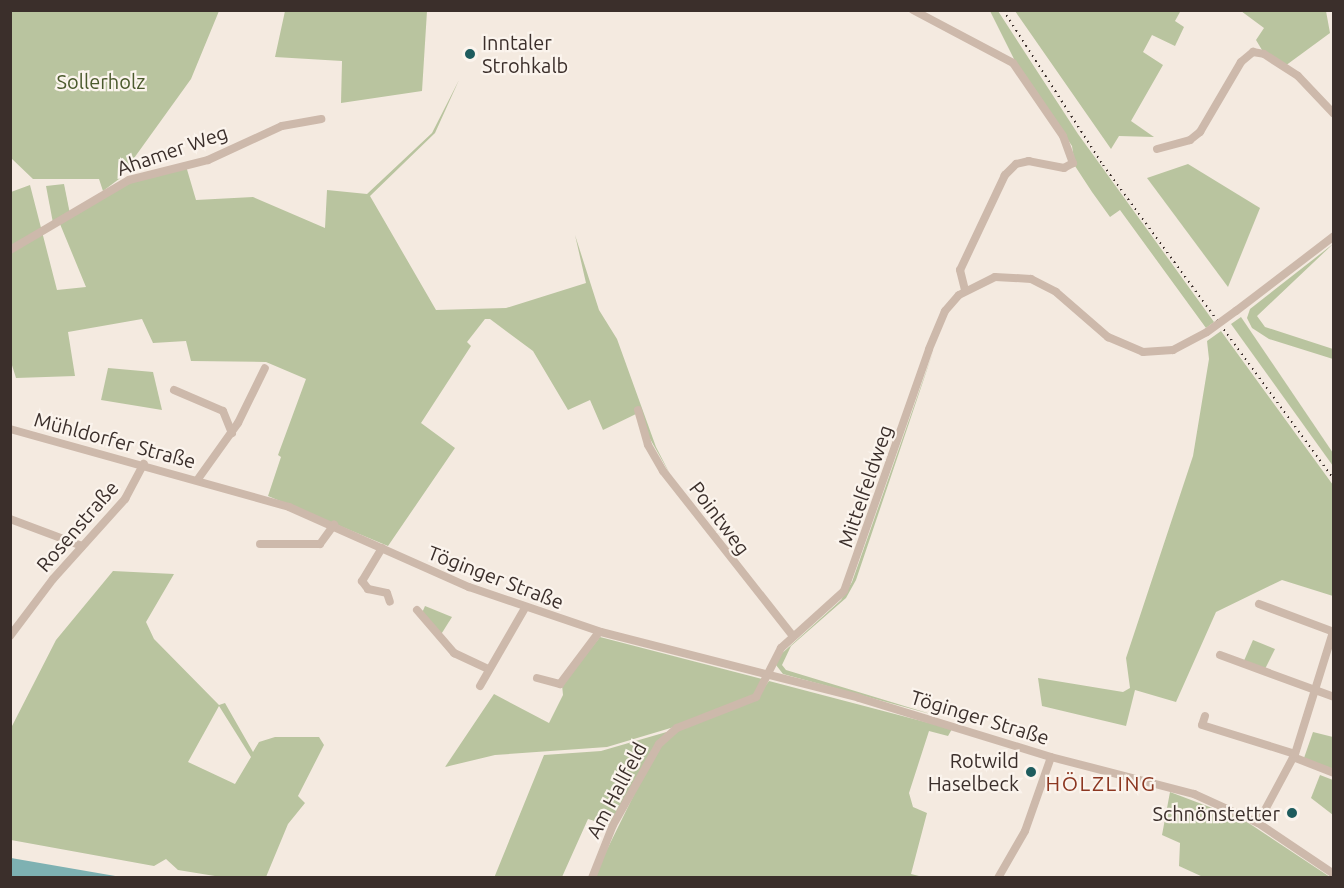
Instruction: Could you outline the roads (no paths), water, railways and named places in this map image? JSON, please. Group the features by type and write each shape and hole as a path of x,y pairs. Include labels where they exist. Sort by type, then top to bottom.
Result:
{"street":[{"path":"913,10 1013,63 1063,136 1073,163 1068,168 1036,160 1016,164 1005,175 960,270 965,290"},
{"path":"1157,149 1190,140 1200,132 1241,62 1253,52 1264,54 1298,76 1334,114"},
{"name":"Ahamer Weg","path":"10,250 129,180 208,160 282,126 321,119"},
{"name":"Mittelfeldweg","path":"769,674 777,654 793,636 837,600 847,585 933,340 945,311 965,290 995,277 1024,277 1056,292 1108,337 1133,350 1164,352 1192,341 1207,332 1334,236"},
{"path":"198,479 232,433 265,368"},
{"path":"174,390 224,411 232,433"},
{"name":"Pointweg","path":"638,410 648,445 663,471 793,636"},
{"name":"Mühldorfer Straße","path":"10,429 210,482"},
{"name":"Rosenstraße","path":"10,636 82,546 125,499 144,464"},
{"name":"Töginger Straße","path":"210,482 334,525 382,548 525,608 599,632 769,674 1052,757 1176,788 1258,823 1334,874"},
{"path":"10,519 82,546"},
{"path":"260,544 320,544 334,525"},
{"path":"382,548 362,582 368,589 387,593 390,602"},
{"path":"1258,823 1294,756 1333,632 1259,604"},
{"path":"480,686 525,608"},
{"path":"417,610 454,653 488,669"},
{"path":"537,678 560,684 599,632"},
{"path":"1220,655 1315,692 1334,697"},
{"name":"Am Hallfeld","path":"592,878 613,825 659,744 677,728 753,699 769,674"},
{"path":"1205,716 1202,725 1294,756 1334,773"},
{"path":"998,878 1026,831 1052,757"}],"water":[{"path":"11,858 121,877 11,877"}],"railway":[{"path":"1003,10 1103,165 1334,480"}],"place":[{"name":"Inntaler Strohkalb","path":"470,54"},
{"name":"Rotwild Haselbeck","path":"1031,772"},
{"name":"Schnönstetter","path":"1292,813"}],"district":[{"name":"HÖLZLING","path":"1101,783"}],"park label":[{"name":"Sollerholz","path":"101,81"}]}
